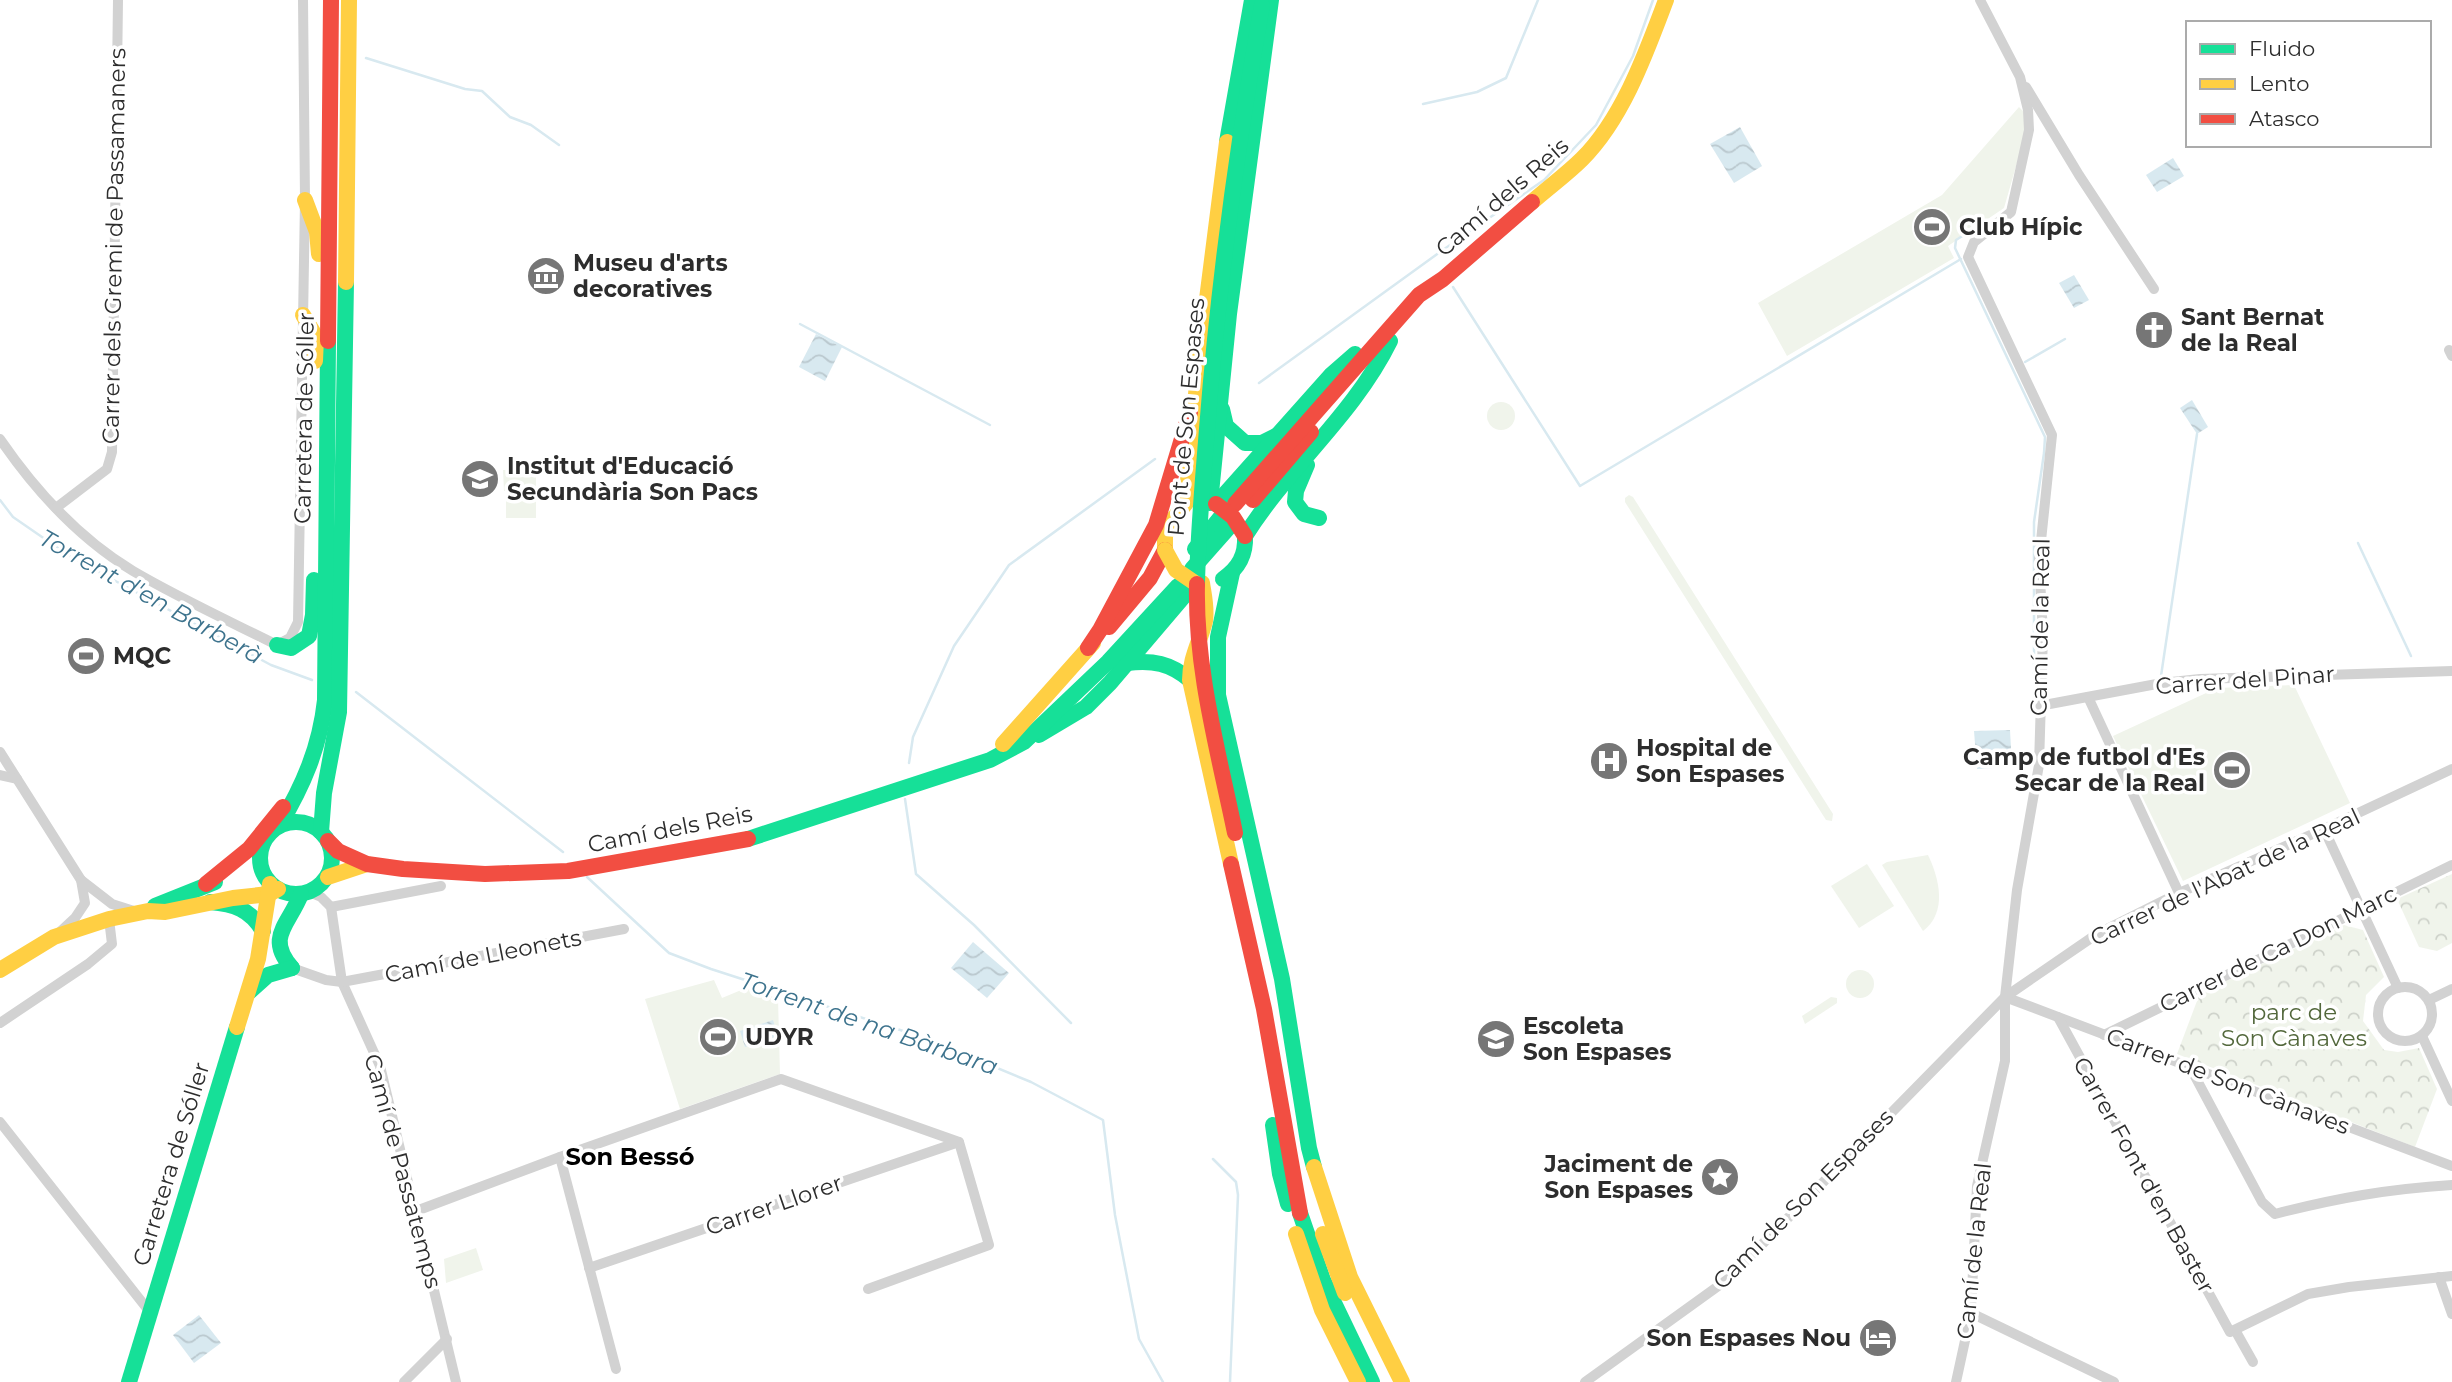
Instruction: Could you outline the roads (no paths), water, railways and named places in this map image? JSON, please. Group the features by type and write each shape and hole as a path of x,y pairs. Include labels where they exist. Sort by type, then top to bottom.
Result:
{"main road":[{"name":"Carretera de Sóller","path":"274,830 304,784 318,750 323,725 331,0"},
{"name":"Carretera de Sóller","path":"325,837 324,793 339,712 341,663 349,0"},
{"name":"Camí dels Reis","path":"1239,507 1389,335 1419,295 1443,279 1584,157 1615,115 1638,73 1666,0"},
{"path":"1219,513 1223,363 1262,1"},
{"path":"1232,573 1222,580 1192,575 1186,580 1170,564 1165,550 1165,536 1170,523 1186,503 1221,177 1262,1"},
{"name":"Pont de Son Espases","path":"1262,1 1232,191 1220,288 1197,567 1198,640 1210,715 1258,957 1271,1006"},
{"path":"305,200 317,232 321,312 328,331"},
{"path":"303,315 316,337 317,452 326,475"},
{"path":"1024,742 1059,725 1086,707 1127,663 1192,575 1219,513 1276,436 1331,375 1376,335 1389,335 1382,359 1353,404 1261,509 1245,536"},
{"path":"1223,363 1222,411 1226,426 1245,443 1262,443 1276,436"},
{"path":"1088,648 1156,525 1197,393"},
{"path":"1318,444 1304,470 1294,502 1304,514 1319,518"},
{"path":"1182,510 1197,504 1219,513 1229,511 1239,522 1245,536 1244,554 1232,573 1218,637 1218,695 1282,979 1309,1148 1350,1277 1402,1382"},
{"path":"277,645 291,648 309,636 313,615 315,562 326,518"},
{"path":"143,912 205,884 249,849 278,815 304,768 315,728 318,696 320,556 326,518"},
{"path":"1003,744 1137,594 1150,578 1165,550"},
{"path":"1192,575 1206,609 1203,627 1191,657 1190,680 1253,962 1262,1068 1280,1174 1314,1293 1358,1382"},
{"name":"Camí dels Reis","path":"367,864 422,871 485,874 568,871 637,860 750,839 989,760 1024,742 1108,662 1173,583 1052,708 970,765"},
{"path":"1127,663 1146,660 1166,662 1190,680"},
{"path":"205,884 214,882 244,862 274,830 301,822 312,826 338,851 367,864"},
{"path":"257,959 272,889 260,865 263,844 274,830"},
{"path":"325,837 332,852 328,877"},
{"path":"1255,863 1278,990 1271,1006 1271,1039 1301,1217 1323,1280 1372,1382"},
{"path":"257,959 282,917 303,894 328,877 367,864"},
{"path":"0,970 54,937 108,919 143,912 165,912 272,889 303,894"},
{"path":"247,994 273,971 292,968 281,954 278,943 287,919 303,894"},
{"path":"210,902 226,903 249,911 263,931"},
{"name":"Carretera de Sóller","path":"129,1382 257,959"},
{"path":"1253,962 1271,1006 1305,1172 1317,1217 1335,1271 1389,1382"}],"street":[{"name":"Carrer dels Gremi de Passamaners","path":"56,508 107,469 112,452 118,0"},
{"path":"0,439 19,466 56,508 80,531 132,570 277,645 290,638 299,622 305,200 303,0"},
{"name":"Camí de la Real","path":"1956,1382 1971,1313 1977,1186 2005,1061 2005,997 2017,890 2039,765 2043,634 2039,560 2052,435 1968,257 1973,242 2011,212 2029,130 2028,110 2020,77 1980,0"},
{"path":"2020,77 2078,175 2154,289"},
{"name":"Carrer del Pinar","path":"2039,706 2162,683 2200,679 2452,671"},
{"path":"2088,697 2179,893"},
{"path":"0,752 81,880 112,904 143,912"},
{"name":"Carrer de l'Abat de la Real","path":"2005,997 2096,934 2179,893 2452,769"},
{"path":"0,775 17,779"},
{"path":"2324,829 2398,988"},
{"name":"Carrer de Ca Don Marc","path":"2104,1035 2452,865"},
{"path":"54,937 75,918 85,903 81,880"},
{"path":"303,894 321,897 331,907 441,886"},
{"name":"Camí de Passatemps","path":"331,907 342,982 380,1066 456,1382"},
{"path":"0,1023 88,964 112,944 108,919"},
{"name":"Camí de Lleonets","path":"342,982 624,929"},
{"path":"292,968 326,980 342,982"},
{"path":"2398,988 2415,988 2429,1000 2433,1016 2427,1031 2413,1041 2394,1039 2381,1026 2378,1017 2382,999 2398,988"},
{"path":"2429,1000 2452,989"},
{"name":"Carrer de Son Cànaves","path":"2005,997 2452,1166"},
{"name":"Camí de Son Espases","path":"1585,1382 1728,1279 2005,997"},
{"name":"Carrer Font d'en Baster","path":"2058,1017 2232,1331 2253,1362"},
{"path":"2421,1036 2452,1101"},
{"path":"2190,1067 2262,1202 2275,1214 2342,1197 2452,1185"},
{"path":"416,1211 781,1079 959,1142 989,1245 868,1289"},
{"path":"0,1122 149,1311"},
{"name":"Carrer Llorer","path":"589,1268 959,1142"},
{"path":"560,1157 616,1370"},
{"path":"2232,1331 2308,1294 2452,1276"},
{"path":"2439,1277 2452,1314"},
{"path":"1971,1313 2114,1382"},
{"path":"404,1382 447,1339"}],"water":[{"path":"1740,127 1762,166 1734,183 1710,144"},
{"path":"2173,158 2184,176 2157,192 2146,175"},
{"path":"2074,275 2089,300 2074,308 2059,283"},
{"path":"816,334 842,347 825,381 799,367"},
{"path":"2192,400 2208,427 2197,434 2180,408"},
{"path":"2010,730 2012,767 1977,769 1974,731"},
{"path":"973,942 1009,973 987,998 951,968"},
{"path":"773,1020 778,1036 745,1047 740,1031"},
{"path":"199,1315 221,1343 194,1363 173,1335"}],"waterway":[{"path":"1423,104 1477,92 1506,78 1538,0"},
{"path":"1259,383 1544,180 1596,125 1633,56 1653,0"},
{"path":"366,58 465,89 482,91 510,117 531,125 559,145"},
{"path":"1985,222 1956,240 1955,248 2045,437 2034,522 2034,674"},
{"path":"1453,287 1580,486 1961,259"},
{"path":"800,324 990,425"},
{"path":"2025,362 2065,339"},
{"path":"2161,676 2197,434"},
{"path":"909,763 913,737 954,646 1009,565 1155,459"},
{"name":"Torrent d'en Barberà","path":"0,500 13,517 71,557 271,665 312,680"},
{"path":"2358,543 2411,656"},
{"name":"Torrent d'en Barberà","path":"356,692 563,852"},
{"path":"905,799 916,874 974,925 1071,1023"},
{"name":"Torrent de na Bàrbara","path":"587,877 669,953 925,1038 1031,1082 1103,1120 1115,1215 1139,1339 1163,1382"},
{"path":"1213,1159 1236,1182 1238,1195 1230,1382"}],"place":[{"name":"Club Hípic","path":"1932,227"},
{"name":"Museu d'arts decoratives","path":"546,276"},
{"name":"Sant Bernat de la Real","path":"2154,330"},
{"name":"Institut d'Educació Secundària Son Pacs","path":"480,479"},
{"name":"MQC","path":"86,656"},
{"name":"Hospital de Son Espases","path":"1609,761"},
{"name":"Camp de futbol d'Es Secar de la Real","path":"2232,770"},
{"name":"UDYR","path":"718,1037"},
{"name":"Escoleta Son Espases","path":"1496,1039"},
{"name":"Jaciment de Son Espases","path":"1720,1177"},
{"name":"Son Espases Nou","path":"1878,1338"}],"district":[{"name":"Son Bessó","path":"630,1157"}],"park label":[{"name":"parc de Son Cànaves","path":"2294,1025"}]}
